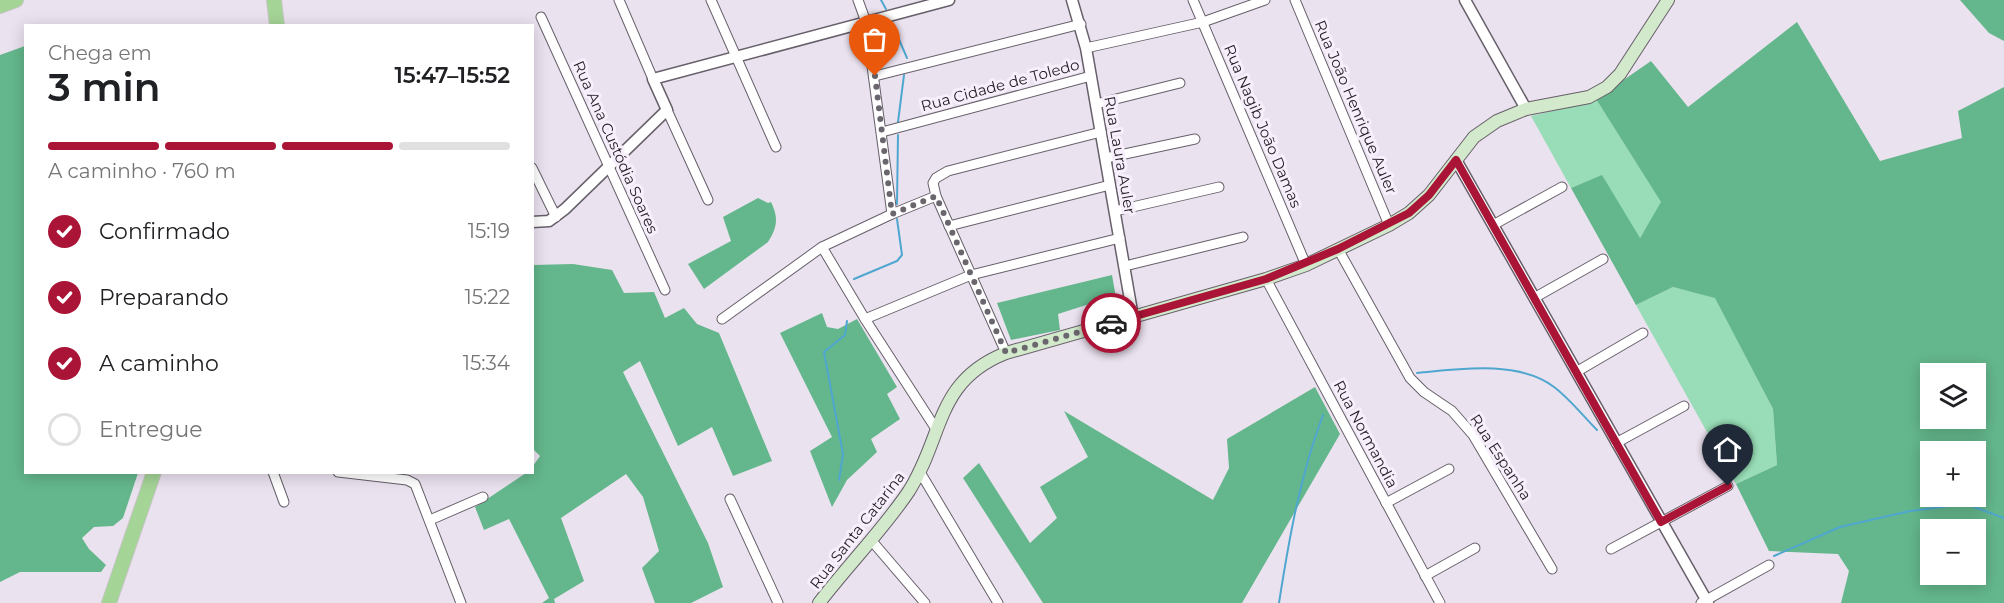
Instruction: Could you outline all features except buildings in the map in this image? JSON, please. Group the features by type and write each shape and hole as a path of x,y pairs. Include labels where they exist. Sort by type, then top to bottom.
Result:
{"main road":[{"path":"0,6 16,0"},
{"path":"274,0 277,24"},
{"name":"Rua Santa Catarina","path":"819,603 898,506 920,472 947,404 959,385 979,366 1006,353 1266,279 1306,264 1389,225 1420,204 1467,146 1484,130 1511,114 1589,97 1607,87 1620,74 1668,0"},
{"path":"109,603 152,474"}],"street":[{"path":"619,0 708,200"},
{"path":"711,0 776,147"},
{"path":"858,0 866,22 875,76 892,214"},
{"path":"654,79 949,0"},
{"name":"Rua Laura Auler","path":"1072,0 1081,24 1086,48 1133,317"},
{"name":"Rua Nagib João Damas","path":"1193,0 1306,264"},
{"path":"1086,48 1203,22 1265,0"},
{"name":"Rua João Henrique Auler","path":"1295,0 1389,225"},
{"path":"1465,0 1526,110"},
{"name":"Rua Ana Custódia Soares","path":"541,17 665,290"},
{"path":"875,76 1081,24"},
{"name":"Rua Cidade de Toledo","path":"882,132 1091,76"},
{"path":"1096,104 1180,84"},
{"path":"534,222 549,221 556,217 667,110"},
{"path":"1006,353 936,196 933,183 936,178 948,171 1101,132"},
{"path":"1106,158 1195,139"},
{"path":"1456,160 1705,602 1769,566"},
{"path":"534,172 556,217"},
{"path":"950,226 1110,184"},
{"path":"1115,211 1219,186"},
{"path":"1493,225 1562,187"},
{"path":"722,319 822,247 936,196"},
{"path":"1125,266 1243,237"},
{"path":"865,319 971,275 1120,238"},
{"path":"822,247 936,429"},
{"name":"Rua Espanha","path":"1338,249 1410,378 1424,392 1452,411 1473,435 1552,569"},
{"path":"1534,297 1602,259"},
{"name":"Rua Normandia","path":"1266,279 1440,603"},
{"path":"1576,372 1643,333"},
{"path":"1616,443 1684,406"},
{"path":"1386,503 1449,469"},
{"path":"920,472 998,603"},
{"path":"274,474 284,502"},
{"path":"354,474 411,481 419,491 461,603"},
{"path":"1611,549 1728,486"},
{"path":"430,520 483,497"},
{"path":"730,500 778,603"},
{"path":"872,540 925,603"},
{"path":"1425,576 1475,548"}],"green space":[{"path":"1960,0 2004,0 2004,41 1989,33"},
{"path":"1797,22 1880,161 1962,138 1958,111 2004,87 2004,603 1841,603 1849,571 1838,554 1769,551 1736,484 1777,465 1773,409 1715,298 1673,287 1636,305 1571,188 1602,175 1640,238 1661,202 1596,99 1651,61 1688,107"},
{"path":"24,46 24,474 138,474 123,518 113,526 94,527 82,538 89,549 106,565 101,572 20,572 0,582 0,55"},
{"path":"1596,99 1662,203 1639,239 1602,176 1571,188 1531,116"},
{"path":"758,198 768,203 771,202 774,208 776,223 771,237 768,242 704,289 688,264 731,241 723,217"},
{"path":"573,264 612,270 624,293 654,292 665,318 684,308 697,324 719,333 772,461 733,476 712,427 678,446 640,361 623,372 708,543 723,587 691,603 655,603 642,568 659,551 643,497 626,474 561,518 584,581 554,599 555,603 542,603 549,598 509,519 484,530 475,507 524,474 534,474 534,465 540,456 534,450 534,265"},
{"path":"1112,275 1118,309 1109,314 1102,300 1058,314 1060,330 1011,340 997,303"},
{"path":"1673,287 1715,297 1773,409 1777,465 1736,484 1636,305"},
{"path":"822,313 827,327 838,329 857,319 897,387 887,394 900,419 871,439 877,452 847,480 832,507 810,451 832,437 780,333"},
{"path":"1315,387 1340,434 1242,603 1043,603 963,478 979,463 1030,543 1057,518 1040,487 1088,457 1064,411 1213,500 1229,468 1227,439"}],"waterway":[{"path":"881,0 886,9"},
{"path":"891,21 907,58"},
{"path":"898,122 904,75"},
{"path":"897,204 898,135"},
{"path":"854,279 897,261 902,255 897,219"},
{"path":"839,480 843,454 824,352 845,335 847,321"},
{"path":"1417,373 1488,368 1524,373 1540,378 1571,402 1597,430"},
{"path":"1279,603 1291,531 1302,484 1323,415"},
{"path":"1774,556 1840,527 1910,511 1966,504 2004,518"}],"way so far":[{"path":"875,76 892,214 936,196 1006,353 1111,323"}],"route":[{"path":"1111,323 1266,279 1306,264 1389,225 1420,204 1456,160 1661,522 1728,486"}]}
